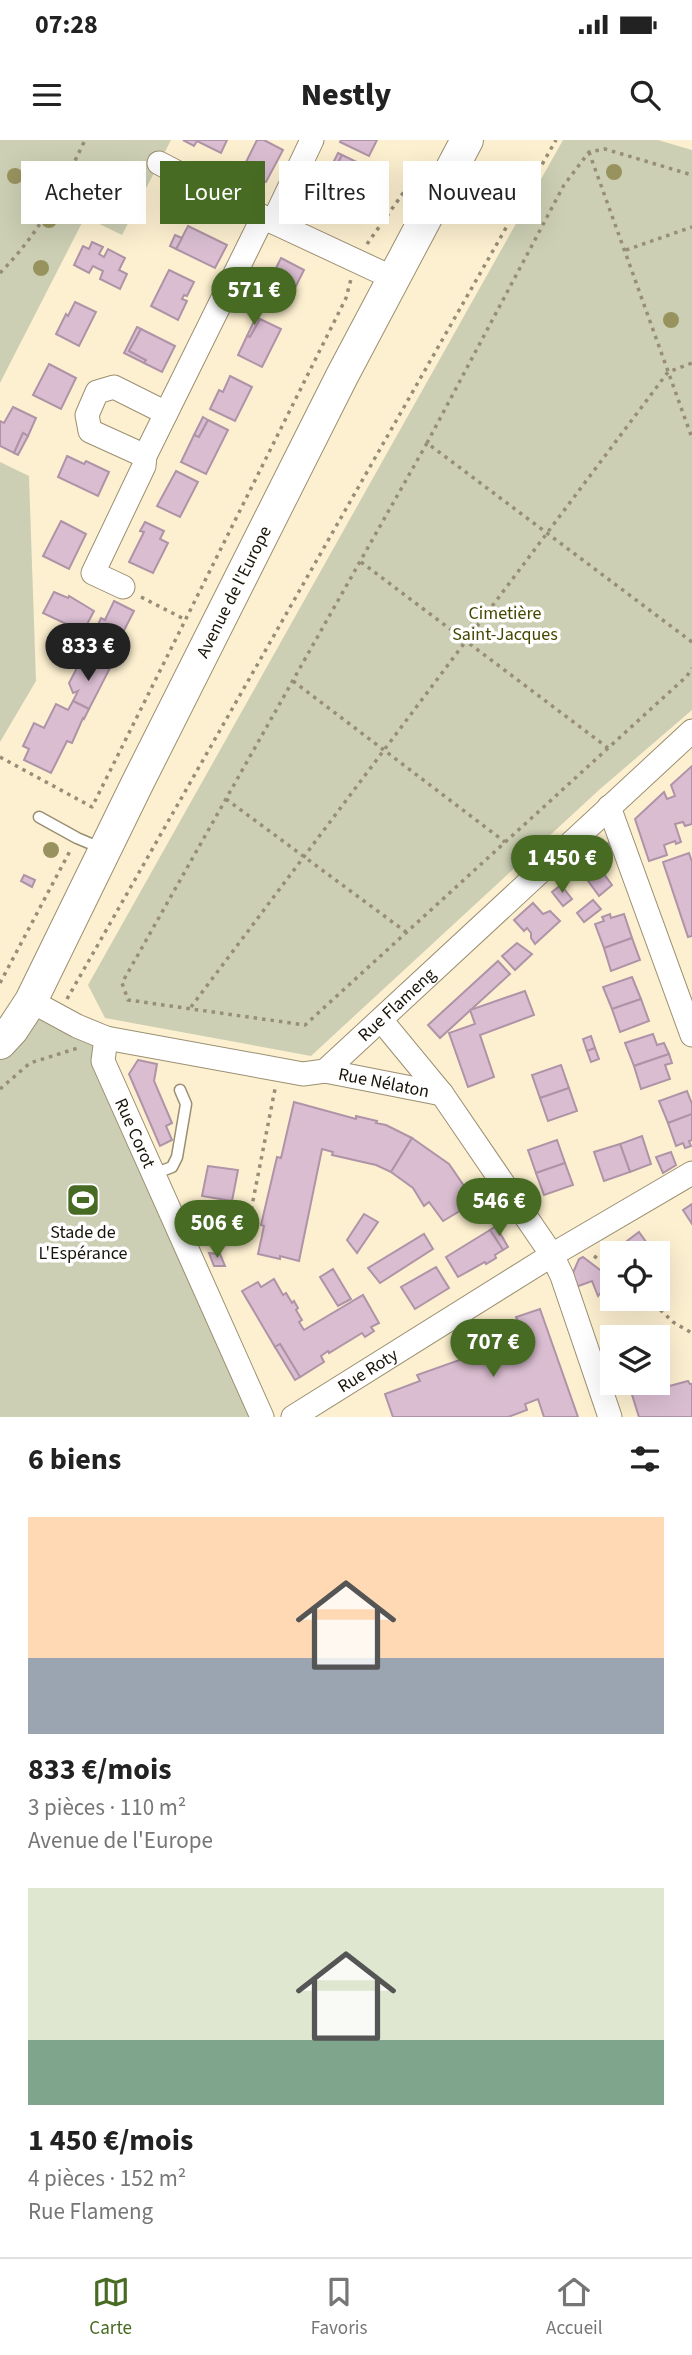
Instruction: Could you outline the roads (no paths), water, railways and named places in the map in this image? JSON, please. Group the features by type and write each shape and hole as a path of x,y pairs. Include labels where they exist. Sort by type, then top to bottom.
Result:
{"main road":[{"name":"Avenue de l'Europe","path":"0,1043 12,1030 45,1008 92,844 184,690 393,278 467,140"}],"street":[{"path":"123,587 93,573 166,413 312,140"},
{"path":"159,163 268,219 393,278"},
{"path":"145,456 90,430 87,415 97,392 114,387 166,413"},
{"name":"Rue Flameng","path":"325,1071 692,731"},
{"path":"609,807 692,1035"},
{"path":"45,1008 106,1038 303,1074 325,1071"},
{"name":"Rue Nélaton","path":"381,1020 442,1094 552,1255 562,1276 610,1417"},
{"name":"Rue Corot","path":"106,1038 103,1061 262,1417"},
{"name":"Rue Nélaton","path":"325,1071 442,1094"},
{"name":"Rue Roty","path":"293,1417 552,1255 692,1173"}],"lane":[{"path":"39,817 92,844"},
{"path":"154,1174 172,1167 177,1157 186,1104 180,1090"}],"place":[{"name":"Stade de L'Espérance","path":"83,1200"}],"park label":[{"name":"Cimetière Saint-Jacques","path":"505,623"}]}
